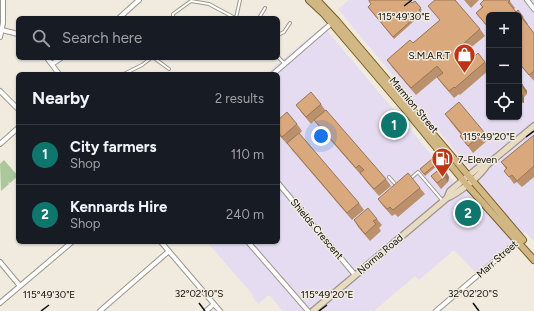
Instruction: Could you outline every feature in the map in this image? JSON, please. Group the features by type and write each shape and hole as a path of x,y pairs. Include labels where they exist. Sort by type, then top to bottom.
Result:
{"main road":[{"name":"Marmion Street","path":"310,0 334,22 471,178 534,260"},
{"name":"Marmion Street","path":"318,0 334,22 465,182 534,254"}],"street":[{"path":"0,37 2,30 3,0"},
{"path":"122,16 139,0"},
{"path":"527,0 534,9"},
{"path":"275,72 334,22"},
{"path":"2,30 16,34"},
{"path":"49,60 58,72"},
{"path":"52,64 58,60"},
{"path":"0,91 16,107"},
{"name":"Norma Road","path":"313,311 445,199 454,195 480,167 487,165 534,126"},
{"path":"0,144 16,130"},
{"name":"Shields Crescent","path":"280,185 355,275"},
{"name":"Marr Street","path":"436,311 520,240"},
{"path":"0,303 70,244"},
{"path":"163,244 220,311"},
{"path":"250,244 308,311"},
{"path":"100,311 169,251"},
{"path":"0,262 20,286"},
{"path":"206,311 214,304"}],"lane":[{"path":"236,16 240,0"},
{"path":"173,16 173,14 191,1 209,4 232,16"},
{"path":"260,16 265,8"},
{"path":"280,34 284,32 290,23"},
{"path":"280,59 285,63"},
{"path":"128,72 149,60"},
{"path":"155,60 169,69"},
{"path":"408,180 418,172 445,199"},
{"path":"389,177 399,188"}],"shaded area":[{"path":"349,0 534,0 534,241 525,232 476,273 454,250 419,280 415,276 374,311 283,311 269,295 258,304 252,296 253,295 209,244 280,244 280,72 267,72 323,26 456,184 471,170 338,9"}],"green space":[{"path":"4,160 16,174 16,178 10,183 8,182 9,184 1,191 0,164"}],"building":[{"path":"369,0 409,0 412,3 415,1 421,8 419,10 421,12 393,37 368,7 371,4"},
{"path":"435,0 455,0 480,29 463,44 474,57 478,53 485,62 455,88 454,87 449,91 437,77 443,73 437,66 411,88 387,60 410,40 413,43 440,20 428,6"},
{"path":"484,0 509,0 510,1 508,2 516,12 486,12 486,25 476,13 483,7 480,4"},
{"path":"522,18 534,33 534,71 529,75 522,67"},
{"path":"311,92 321,104 306,117 296,105"},
{"path":"459,102 484,132 468,146 460,136 462,134 445,114"},
{"path":"326,110 386,179 374,189 360,173 364,170 359,165 356,168 314,120"},
{"path":"287,112 297,124 282,137 280,134 280,118"},
{"path":"299,133 359,203 347,213 287,143"},
{"path":"534,135 534,166 517,181 512,175 509,177 504,171 507,168 501,162"},
{"path":"432,159 436,164 424,174 420,169"},
{"path":"442,167 446,171 445,177 437,183 431,176"},
{"path":"408,173 420,188 393,210 390,207 387,209 378,199"},
{"path":"368,208 377,219 373,221 376,224 365,234 354,220"}],"place":[{"name":"S.M.A.R.T","path":"465,74"},
{"name":"City farmers","path":"394,125"},
{"name":"7-Eleven","path":"443,178"},
{"name":"Kennards Hire","path":"468,213"}]}
